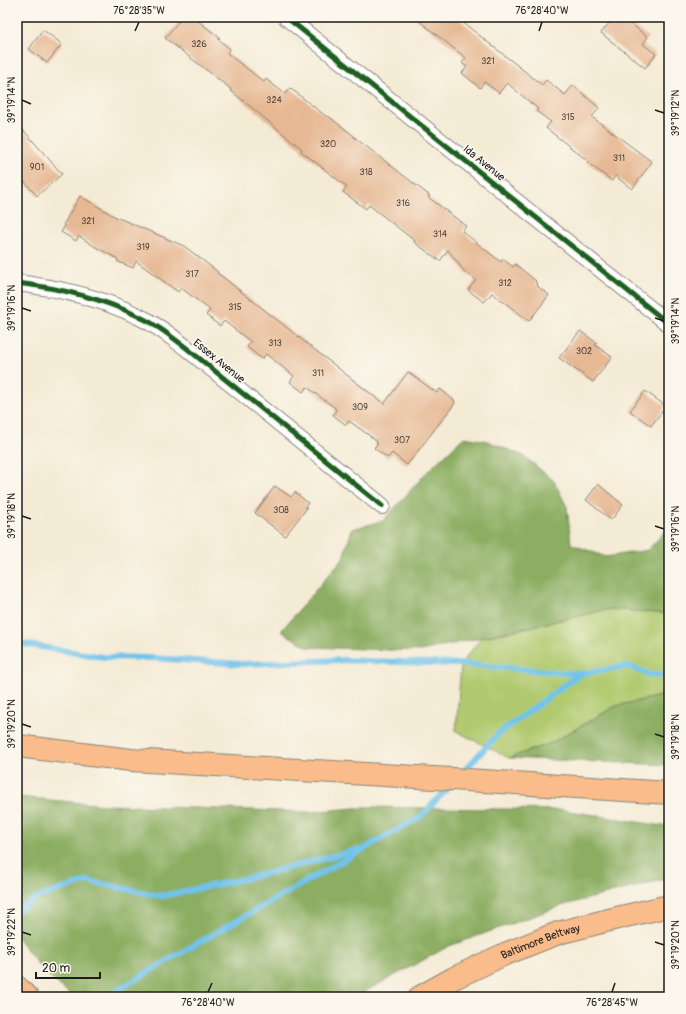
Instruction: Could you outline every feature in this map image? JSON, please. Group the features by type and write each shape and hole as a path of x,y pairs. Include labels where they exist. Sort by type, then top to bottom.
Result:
{"highway":[{"path":"17,746 131,760 484,781 669,794"},
{"name":"Baltimore Beltway","path":"420,997 454,978 504,954 558,933 669,906"},
{"path":"17,987 27,997"}],"street":[{"name":"Ida Avenue","path":"286,17 669,324"},
{"name":"Essex Avenue","path":"17,283 50,288 106,302 154,324 184,346 382,506"}],"green space":[{"path":"464,437 487,441 524,456 554,481 567,507 571,544 606,557 648,550 669,527 669,614 610,609 420,651 308,647 281,631 343,558 352,529 383,521 428,471"},
{"path":"610,609 669,614 669,694 616,706 551,743 509,758 456,731 461,664 481,638"},
{"path":"669,694 669,765 509,758 551,743 616,706"},
{"path":"17,797 105,805 310,812 366,807 563,810 669,827 669,878 564,905 449,946 355,997 73,997 44,972 17,937"}],"building":[{"path":"182,17 193,17 220,38 218,39 230,49 227,53 264,82 266,79 285,94 290,88 327,117 328,116 466,226 462,231 501,262 503,259 513,267 515,264 536,281 537,286 549,295 529,321 492,293 484,302 468,290 476,280 464,271 448,250 440,261 369,205 366,209 343,192 347,187 301,151 302,149 230,90 231,89 165,38"},
{"path":"414,17 456,17 542,85 546,80 565,95 573,85 599,108 592,117 652,162 632,189 615,176 612,181 546,128 551,122 536,111 538,109 507,83 499,93 484,82 480,88 462,73 467,67 462,63 466,58"},
{"path":"614,17 622,17 648,37 643,44 656,54 645,68 601,33"},
{"path":"43,30 62,44 47,63 29,49"},
{"path":"17,123 62,174 37,196 17,173"},
{"path":"80,196 116,217 184,246 384,404 408,372 437,393 440,389 455,401 455,403 407,465 392,453 388,458 374,448 378,443 376,443 377,441 349,421 346,425 333,415 336,410 335,408 307,387 303,392 290,382 294,376 266,354 262,359 247,347 251,342 224,321 220,326 206,315 210,310 181,288 178,292 136,261 133,268 117,261 118,259 79,236 76,241 61,232 65,226 63,225"},
{"path":"580,331 597,343 595,345 612,357 593,382 559,358"},
{"path":"645,391 666,406 651,426 630,411"},
{"path":"598,484 623,505 611,520 586,500"},
{"path":"275,486 291,497 295,492 308,503 305,507 307,508 285,536 255,513"}],"waterway":[{"path":"17,643 103,657 151,658 241,664 339,660 461,664 580,674 628,666 651,675 669,676"},
{"path":"461,774 499,733 580,674"},
{"path":"106,997 194,945 420,817 451,785"},
{"path":"17,911 38,897 87,881 162,896 248,878 357,850"}],"cycle path":[{"path":"286,17 669,324"},
{"path":"17,283 64,291 94,299 124,310 150,322 184,346 382,506"}]}
